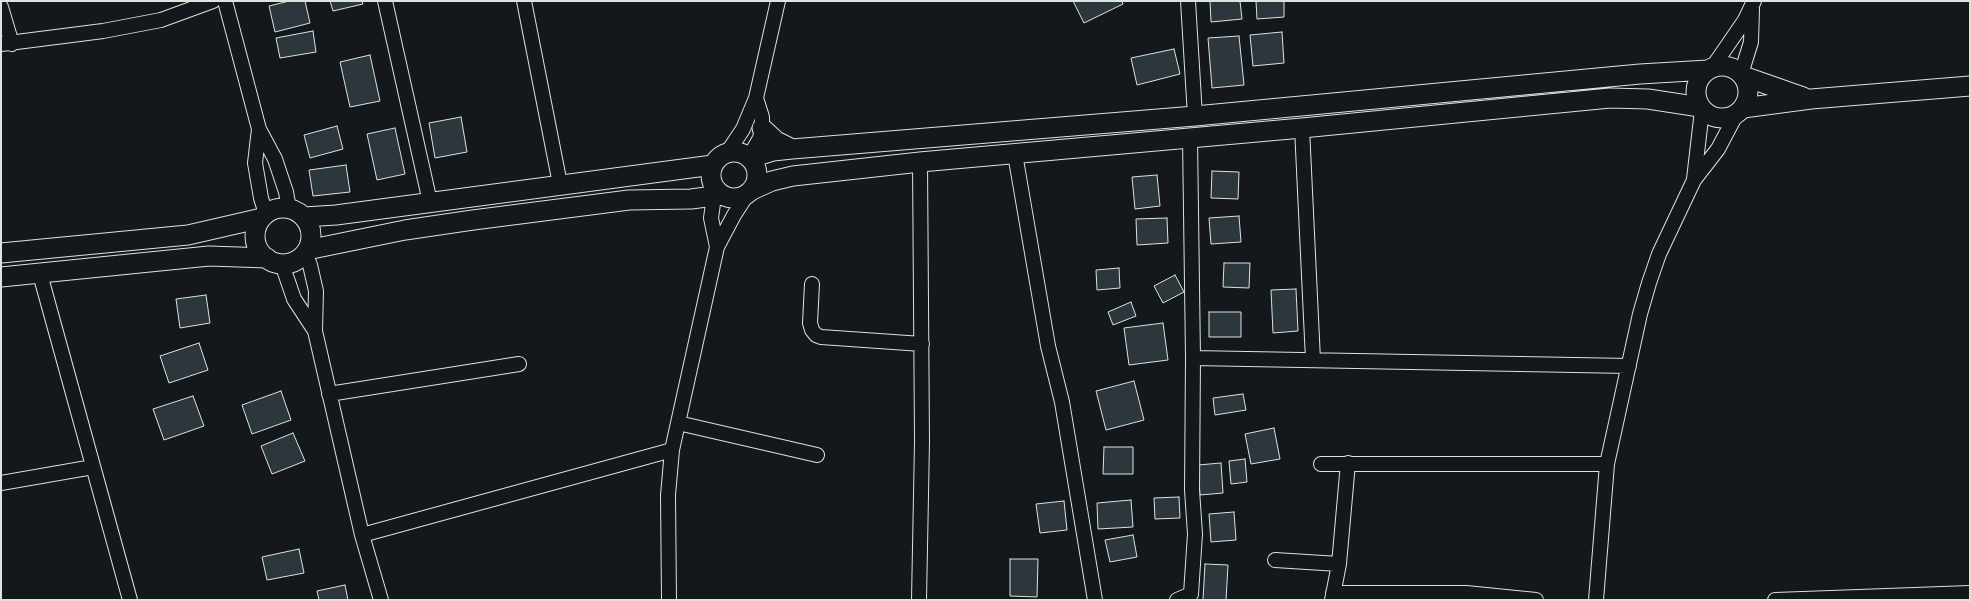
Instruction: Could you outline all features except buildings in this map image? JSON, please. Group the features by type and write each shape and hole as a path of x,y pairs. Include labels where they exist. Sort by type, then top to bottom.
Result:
{"street":[{"path":"1,7 7,44 103,31 161,20 213,1"},
{"path":"225,1 259,129 275,159 296,213 311,233 306,252 316,291 317,304 314,331"},
{"path":"385,1 430,202"},
{"path":"524,1 560,184"},
{"path":"717,247 711,218 716,194 711,178 713,166 716,160 727,153 743,129 756,98 778,1"},
{"path":"1188,1 1195,116"},
{"path":"1694,180 1701,108 1696,91 1698,82 1710,69 1753,5"},
{"path":"1596,600 1607,464 1649,283 1659,254 1694,180 1718,149 1748,92 1747,84 1742,75 1750,42 1753,5"},
{"path":"750,158 773,151 792,149 1195,116 1728,66 1742,75 1811,99"},
{"path":"1,277 209,256 295,261 306,252 405,230 629,200 716,194 730,198 739,198 772,181 793,176 920,162 1610,98 1648,99 1701,108 1710,115 1718,118 1727,118 1739,111 1811,99 1970,86"},
{"path":"750,158 760,138 762,128 762,117 756,98"},
{"path":"762,128 776,140 792,149"},
{"path":"1302,128 1313,360"},
{"path":"259,129 256,146 256,172 264,216 258,225 257,247 274,261 314,331 362,535 381,600"},
{"path":"1178,600 1192,597 1195,534 1192,490 1193,358 1190,138"},
{"path":"669,600 668,496 672,450 717,247 734,215 756,183 758,174 756,165 750,158 739,152 727,153"},
{"path":"1015,154 1048,346 1062,402 1095,600"},
{"path":"919,600 922,344 920,162"},
{"path":"1,253 188,235 264,216 273,210 336,215 560,184 713,166"},
{"path":"40,274 130,600"},
{"path":"812,284 810,323 816,335 821,337 922,344"},
{"path":"1193,358 1629,366"},
{"path":"329,394 519,364"},
{"path":"678,423 816,455"},
{"path":"362,535 672,450"},
{"path":"1348,463 1339,564 1333,596 1466,593 1536,600"},
{"path":"1321,464 1607,464"},
{"path":"1,483 93,467"},
{"path":"1275,560 1339,564"},
{"path":"1775,600 1970,593"}]}
